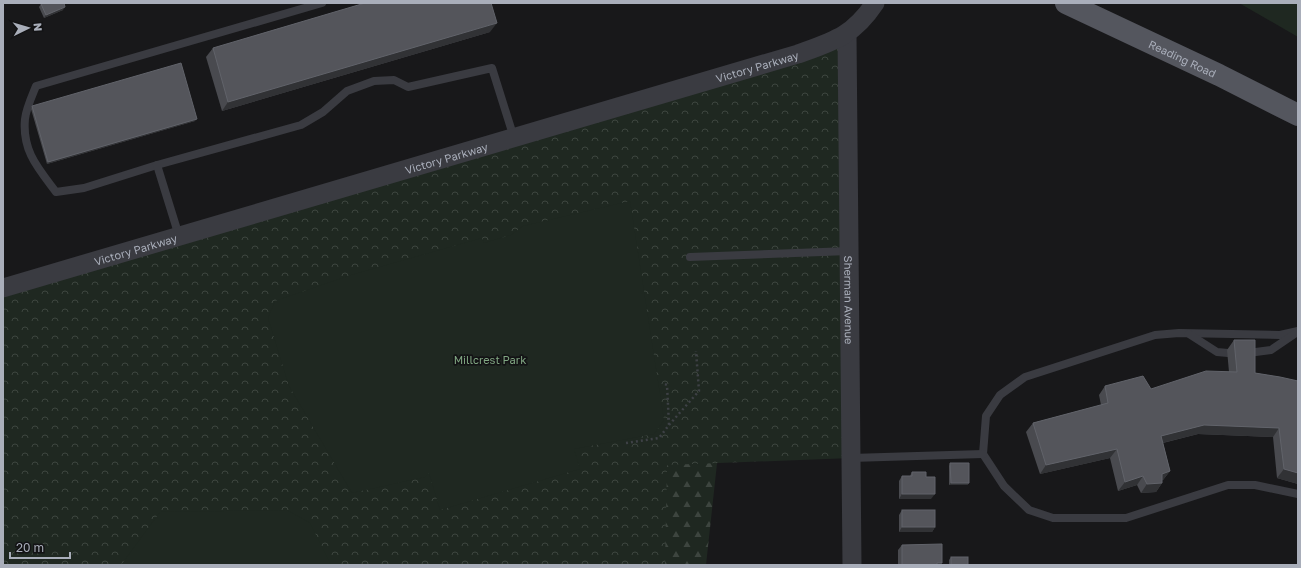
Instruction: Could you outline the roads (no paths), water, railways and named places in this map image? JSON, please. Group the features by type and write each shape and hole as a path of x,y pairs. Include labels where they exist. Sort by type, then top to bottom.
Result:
{"main road":[{"name":"Reading Road","path":"1066,3 1219,74 1298,114"}],"street":[{"name":"Victory Parkway","path":"3,288 798,54 847,35 864,20 876,3"},
{"name":"Sherman Avenue","path":"847,35 852,565"}],"lane":[{"path":"322,3 36,86 25,118 27,148 43,175 56,192 84,188 158,165 301,125 323,112 347,91 374,81 394,80 408,87 492,68 514,138"},
{"path":"158,165 179,236"},
{"path":"690,257 849,251"},
{"path":"1298,332 1280,335 1154,335 1024,377 1000,395 986,416 983,454 1004,486 1029,510 1053,518 1126,518 1228,485 1255,484 1298,494"},
{"path":"1248,353 1271,350 1298,332"},
{"path":"1188,334 1217,352 1228,353"},
{"path":"851,458 983,454"}],"park label":[{"name":"Millcrest Park","path":"490,359"}]}
